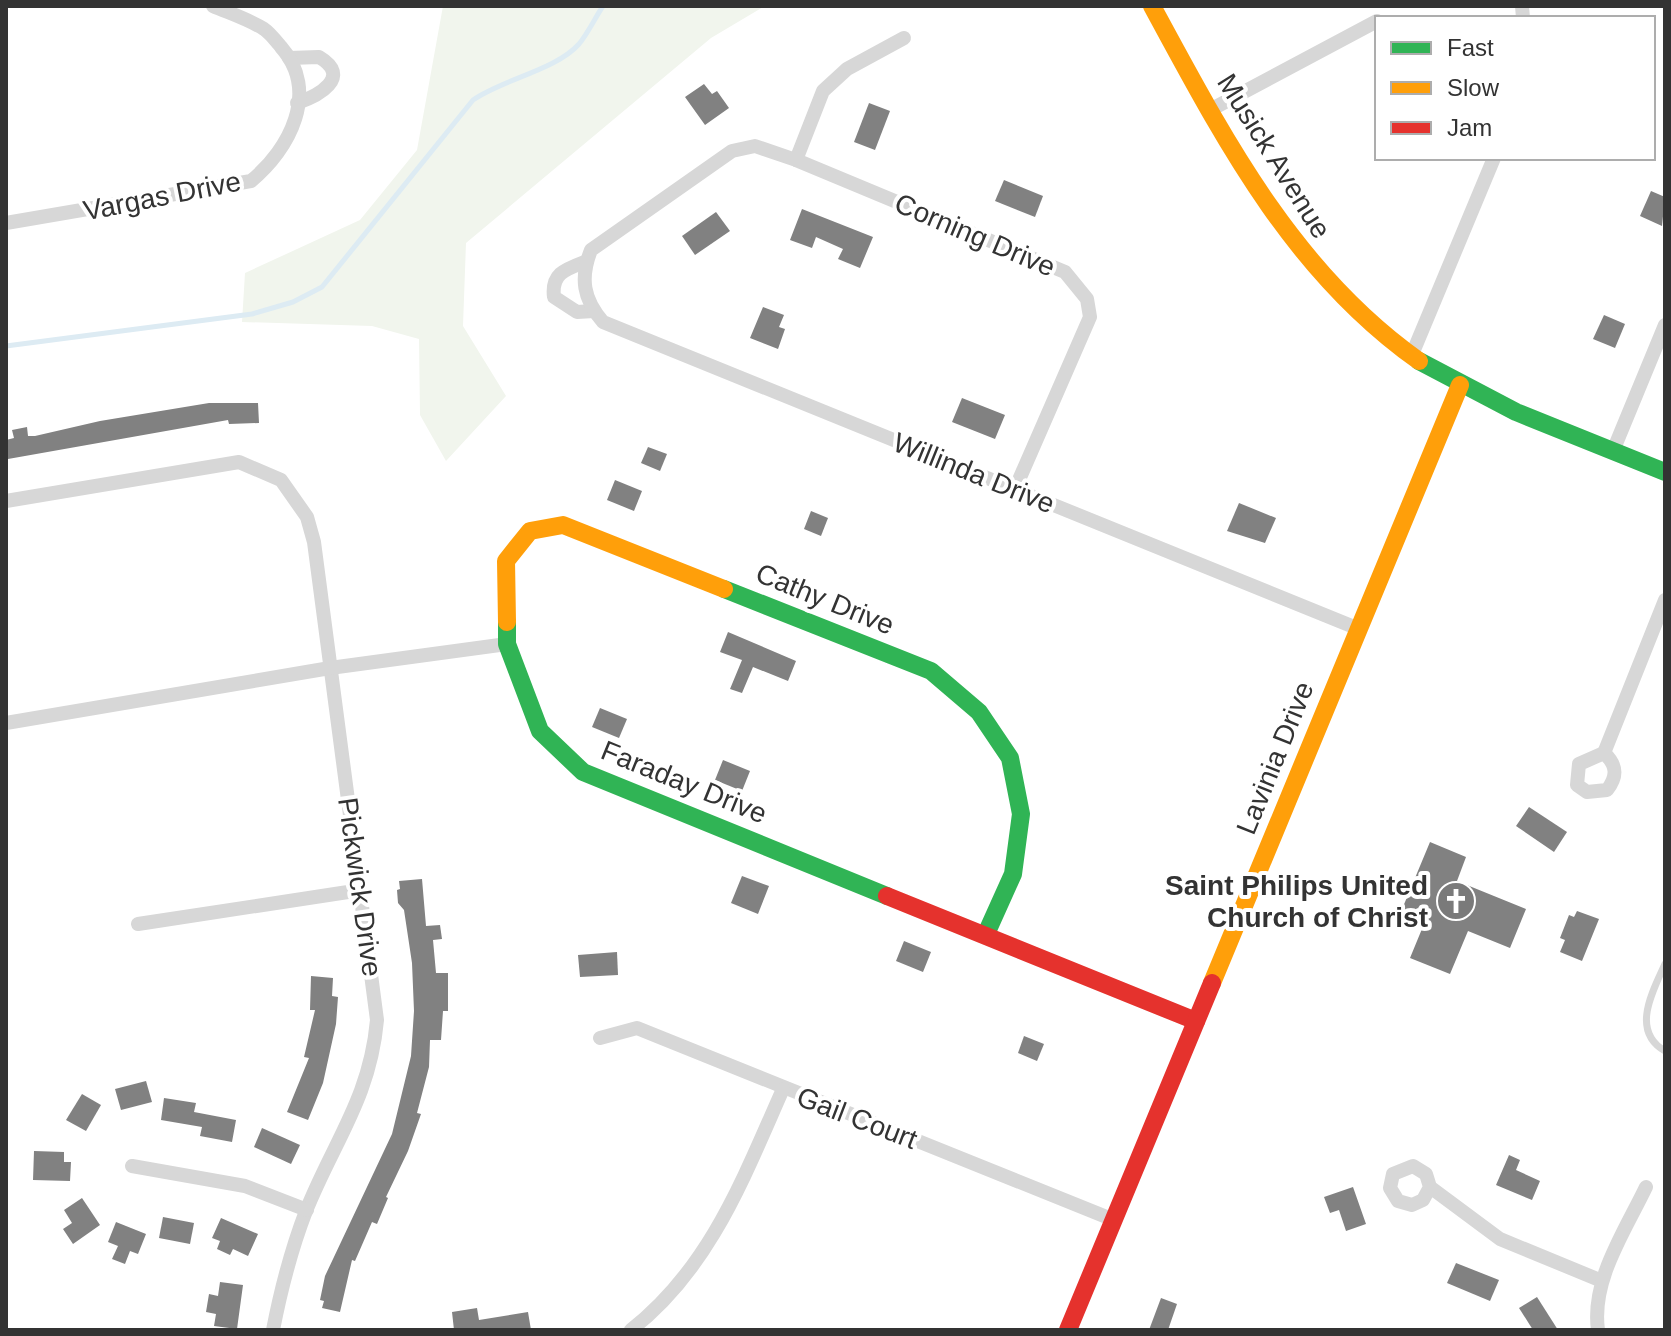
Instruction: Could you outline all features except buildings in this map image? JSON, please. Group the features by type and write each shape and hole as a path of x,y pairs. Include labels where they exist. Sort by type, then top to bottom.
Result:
{"street":[{"path":"213,6 266,30 289,58 319,57 331,70 332,82 327,90 297,103"},
{"name":"Musick Avenue","path":"1152,6 1264,203 1301,255 1354,309 1411,357 1460,385 1665,472"},
{"path":"1210,110 1375,22"},
{"path":"796,160 823,91 847,69 904,38"},
{"name":"Vargas Drive","path":"6,223 251,181 281,153 292,132 300,80 289,58"},
{"name":"Corning Drive","path":"587,261 591,250 732,151 755,146 796,160 1065,272 1087,299 1090,317 1015,489"},
{"path":"1411,357 1493,160"},
{"path":"587,261 584,288 594,311"},
{"name":"Willinda Drive","path":"587,261 556,275 552,284 554,297 577,312 594,311 603,322 1359,629"},
{"path":"1613,451 1665,325"},
{"name":"Lavinia Drive","path":"1068,1330 1460,385"},
{"name":"Pickwick Drive","path":"6,501 239,462 281,480 307,517 314,542 377,1020 374,1059 363,1093 307,1210 282,1279 273,1330"},
{"name":"Cathy Drive","path":"507,644 506,561 530,531 563,525 931,671 979,712 1010,758 1021,814 1013,874 986,934"},
{"path":"1604,753 1665,600"},
{"path":"6,723 330,668 507,644"},
{"name":"Faraday Drive","path":"507,644 540,731 583,772 1196,1021"},
{"path":"138,924 361,890"},
{"name":"Gail Court","path":"600,1038 637,1028 1114,1220"},
{"path":"631,1330 654,1312 690,1273 717,1233 783,1089"},
{"path":"132,1166 245,1186 307,1210"},
{"path":"1430,1187 1500,1239 1602,1281"},
{"path":"1598,1330 1596,1315 1602,1281 1646,1187"}],"lane":[{"path":"1665,964 1645,1015 1650,1036 1665,1051"}],"shaded area":[{"path":"443,6 765,6 711,38 466,243 463,326 506,396 446,461 420,415 419,339 372,326 242,322 245,273 360,220 417,150"}],"waterway":[{"path":"6,346 252,314 293,302 322,287 473,100 569,53 582,40 603,6"}],"traffic: fast":[{"path":"1419,361 1516,412 1665,472"},
{"path":"724,589 931,671 979,712 1010,758 1021,814 1013,874 986,934"},
{"path":"507,622 507,644 540,731 583,772 887,896"}],"traffic: slow":[{"path":"1152,6 1235,153 1298,245 1334,287 1374,326 1419,361"},
{"path":"1212,983 1460,385"},
{"path":"507,622 506,561 530,531 563,525 724,589"}],"traffic: jam":[{"path":"887,896 1196,1021"},
{"path":"1068,1330 1212,983"}],"place":[{"name":"Saint Philips United Church of Christ","path":"1456,901"}]}
